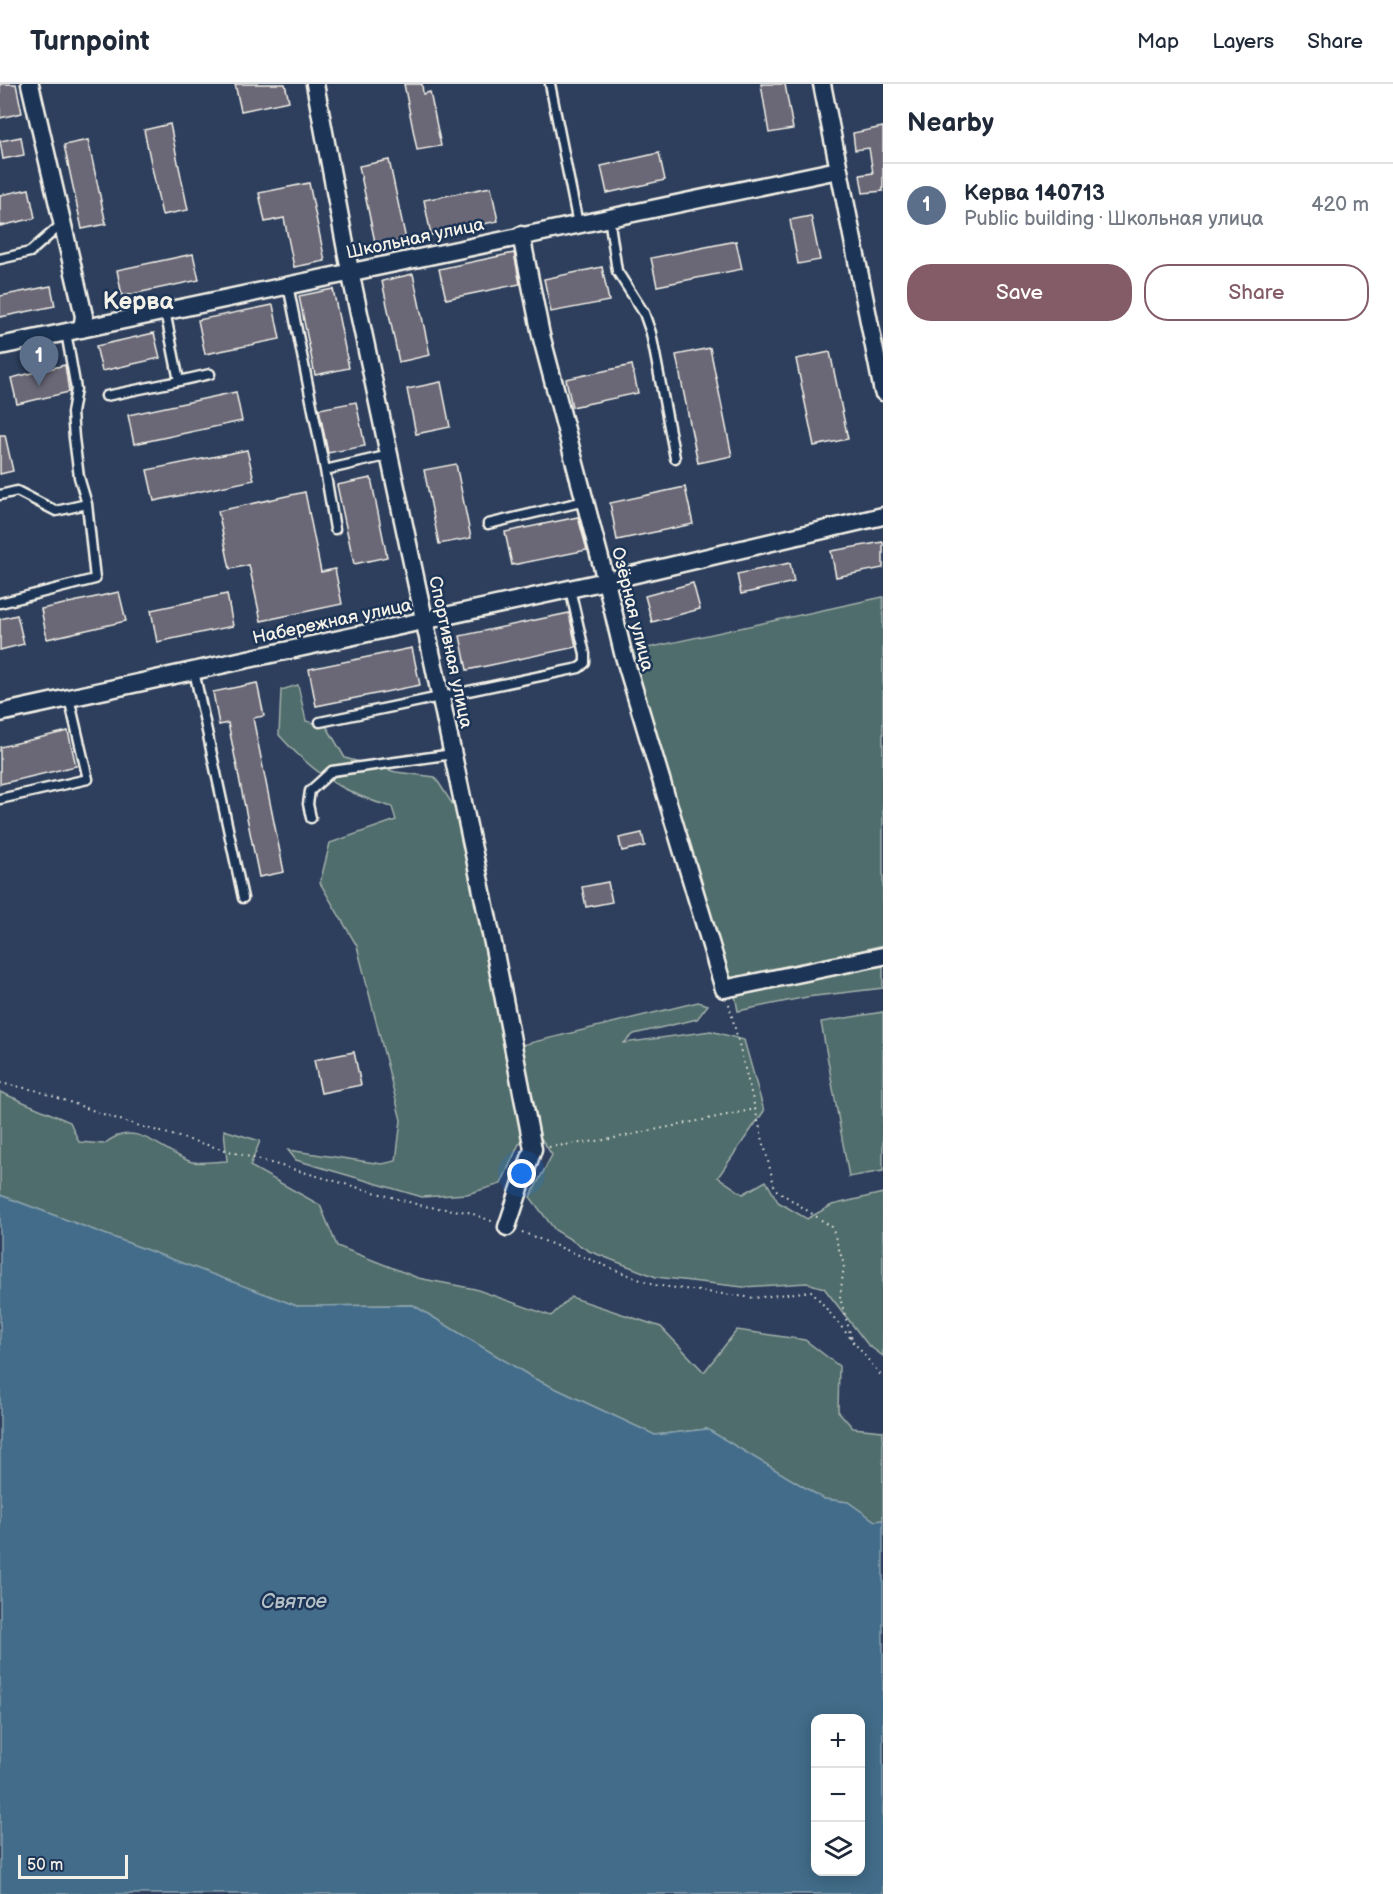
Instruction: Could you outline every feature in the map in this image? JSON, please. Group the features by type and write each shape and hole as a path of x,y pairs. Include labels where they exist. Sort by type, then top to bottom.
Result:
{"street":[{"path":"30,84 84,316 74,330"},
{"name":"Спортивная улица","path":"315,84 350,271 453,754 533,1149 507,1227"},
{"path":"822,84 883,392"},
{"name":"Школьная улица","path":"0,346 838,170"},
{"name":"Озёрная улица","path":"521,235 540,335 606,581 622,652 724,989"},
{"name":"Набережная улица","path":"0,712 570,589 883,516"},
{"path":"724,989 883,956"}],"lane":[{"path":"550,84 578,224"},
{"path":"609,217 617,271 644,313 651,333 675,458"},
{"path":"0,260 30,252 62,224"},
{"path":"288,285 335,529"},
{"path":"165,311 179,381"},
{"path":"0,603 95,579 87,504 79,477 74,438 72,413 76,388 74,330"},
{"path":"106,396 210,374"},
{"path":"324,470 390,455"},
{"path":"0,495 17,491 56,511 87,504"},
{"path":"488,524 585,501"},
{"path":"320,722 579,668 585,663 585,654 570,589"},
{"path":"194,671 243,898"},
{"path":"0,799 88,779 69,698"},
{"path":"311,818 308,804 310,791 332,771 453,754"}],"path":[{"path":"724,989 732,1012 775,1189 832,1227 844,1265 840,1298 854,1345"},
{"path":"0,1083 35,1090 126,1122 423,1206 468,1212 653,1285 754,1298 812,1291 883,1378"},
{"path":"533,1149 605,1140 756,1109"}],"green space":[{"path":"883,597 883,945 728,983 629,652"},
{"path":"298,685 306,721 327,727 345,758 396,772 435,777 473,836 516,1041 522,1045 698,1002 708,1005 697,1019 634,1034 624,1043 711,1031 744,1040 764,1111 718,1177 743,1194 766,1181 778,1202 807,1219 832,1205 883,1193 883,1356 868,1345 824,1288 807,1283 743,1287 656,1277 589,1251 555,1230 530,1197 552,1155 541,1138 519,1144 501,1184 467,1194 422,1197 296,1160 288,1150 382,1164 396,1161 401,1120 357,946 320,883 330,843 396,820 392,807 375,802 330,780 304,760 279,735 281,690"},
{"path":"883,966 883,988 807,997 738,1011 735,995"},
{"path":"883,1012 883,1171 849,1177 821,1022"},
{"path":"0,1092 70,1122 79,1142 104,1144 115,1137 126,1134 137,1135 189,1161 203,1163 227,1161 224,1130 260,1141 250,1166 320,1205 337,1246 418,1278 475,1289 551,1316 571,1297 661,1327 704,1372 737,1330 805,1340 839,1366 838,1411 853,1428 883,1431 883,1520 875,1521 848,1502 824,1499 707,1429 655,1435 535,1379 413,1305 297,1306 0,1195"}],"water":[{"name":"Святое","path":"0,1195 297,1306 413,1305 535,1379 655,1435 707,1429 824,1499 848,1502 875,1521 883,1520 883,1894 0,1894"}],"building":[{"path":"0,84 16,84 22,113 0,118"},
{"path":"235,84 285,84 289,101 241,111"},
{"path":"404,84 422,84 423,94 430,92 441,146 417,150"},
{"path":"761,84 785,84 793,129 769,133"},
{"path":"170,124 188,210 162,215 144,130"},
{"path":"883,127 883,191 863,193 860,175 873,173 869,148 855,150 853,133"},
{"path":"21,137 24,155 3,159 0,141"},
{"path":"88,140 106,224 82,229 64,145"},
{"path":"659,153 665,180 607,193 601,166"},
{"path":"389,160 406,240 376,247 359,166"},
{"path":"309,183 325,261 294,267 284,218 265,222 259,193"},
{"path":"491,187 498,221 431,235 424,200"},
{"path":"29,189 35,218 0,226 0,195"},
{"path":"811,216 820,260 798,264 790,220"},
{"path":"736,241 742,269 657,286 651,258"},
{"path":"514,253 520,284 446,299 439,269"},
{"path":"193,254 199,280 122,296 117,270"},
{"path":"602,267 609,301 551,312 544,279"},
{"path":"413,274 430,355 399,362 382,281"},
{"path":"51,286 55,306 0,317 0,296"},
{"path":"333,289 349,368 315,375 299,296"},
{"path":"273,305 280,339 205,354 198,320"},
{"path":"154,333 160,358 102,371 96,346"},
{"path":"710,348 732,456 698,463 676,355"},
{"path":"830,352 848,439 814,446 796,359"},
{"path":"65,365 69,392 17,404 11,378"},
{"path":"632,365 638,393 572,407 566,379"},
{"path":"441,382 450,427 416,434 407,389"},
{"path":"236,392 242,421 134,444 128,415"},
{"path":"356,402 365,446 328,453 319,409"},
{"path":"0,435 5,435 13,471 0,474"},
{"path":"247,450 254,480 154,501 147,470"},
{"path":"456,464 471,538 439,544 424,470"},
{"path":"371,478 387,557 354,564 337,485"},
{"path":"685,487 693,524 617,540 610,503"},
{"path":"305,492 321,572 335,569 342,604 261,621 249,565 230,569 218,511"},
{"path":"578,517 587,550 512,565 505,532"},
{"path":"883,542 883,568 836,577 831,551"},
{"path":"790,563 794,582 741,594 737,574"},
{"path":"693,583 700,609 652,622 645,596"},
{"path":"119,592 126,621 47,639 41,609"},
{"path":"227,594 233,626 157,642 151,610"},
{"path":"569,613 576,647 467,670 460,636"},
{"path":"17,615 24,644 0,650 0,619"},
{"path":"412,648 420,685 316,706 309,669"},
{"path":"257,683 264,716 253,718 284,872 259,877 228,723 219,725 213,692"},
{"path":"68,731 76,766 0,784 0,747"},
{"path":"642,833 645,846 622,851 619,838"},
{"path":"608,882 612,902 586,907 582,887"},
{"path":"354,1052 361,1085 321,1093 314,1060"}],"place":[{"name":"Керва 140713","path":"39,386"}],"district":[{"name":"Керва","path":"138,301"}]}
